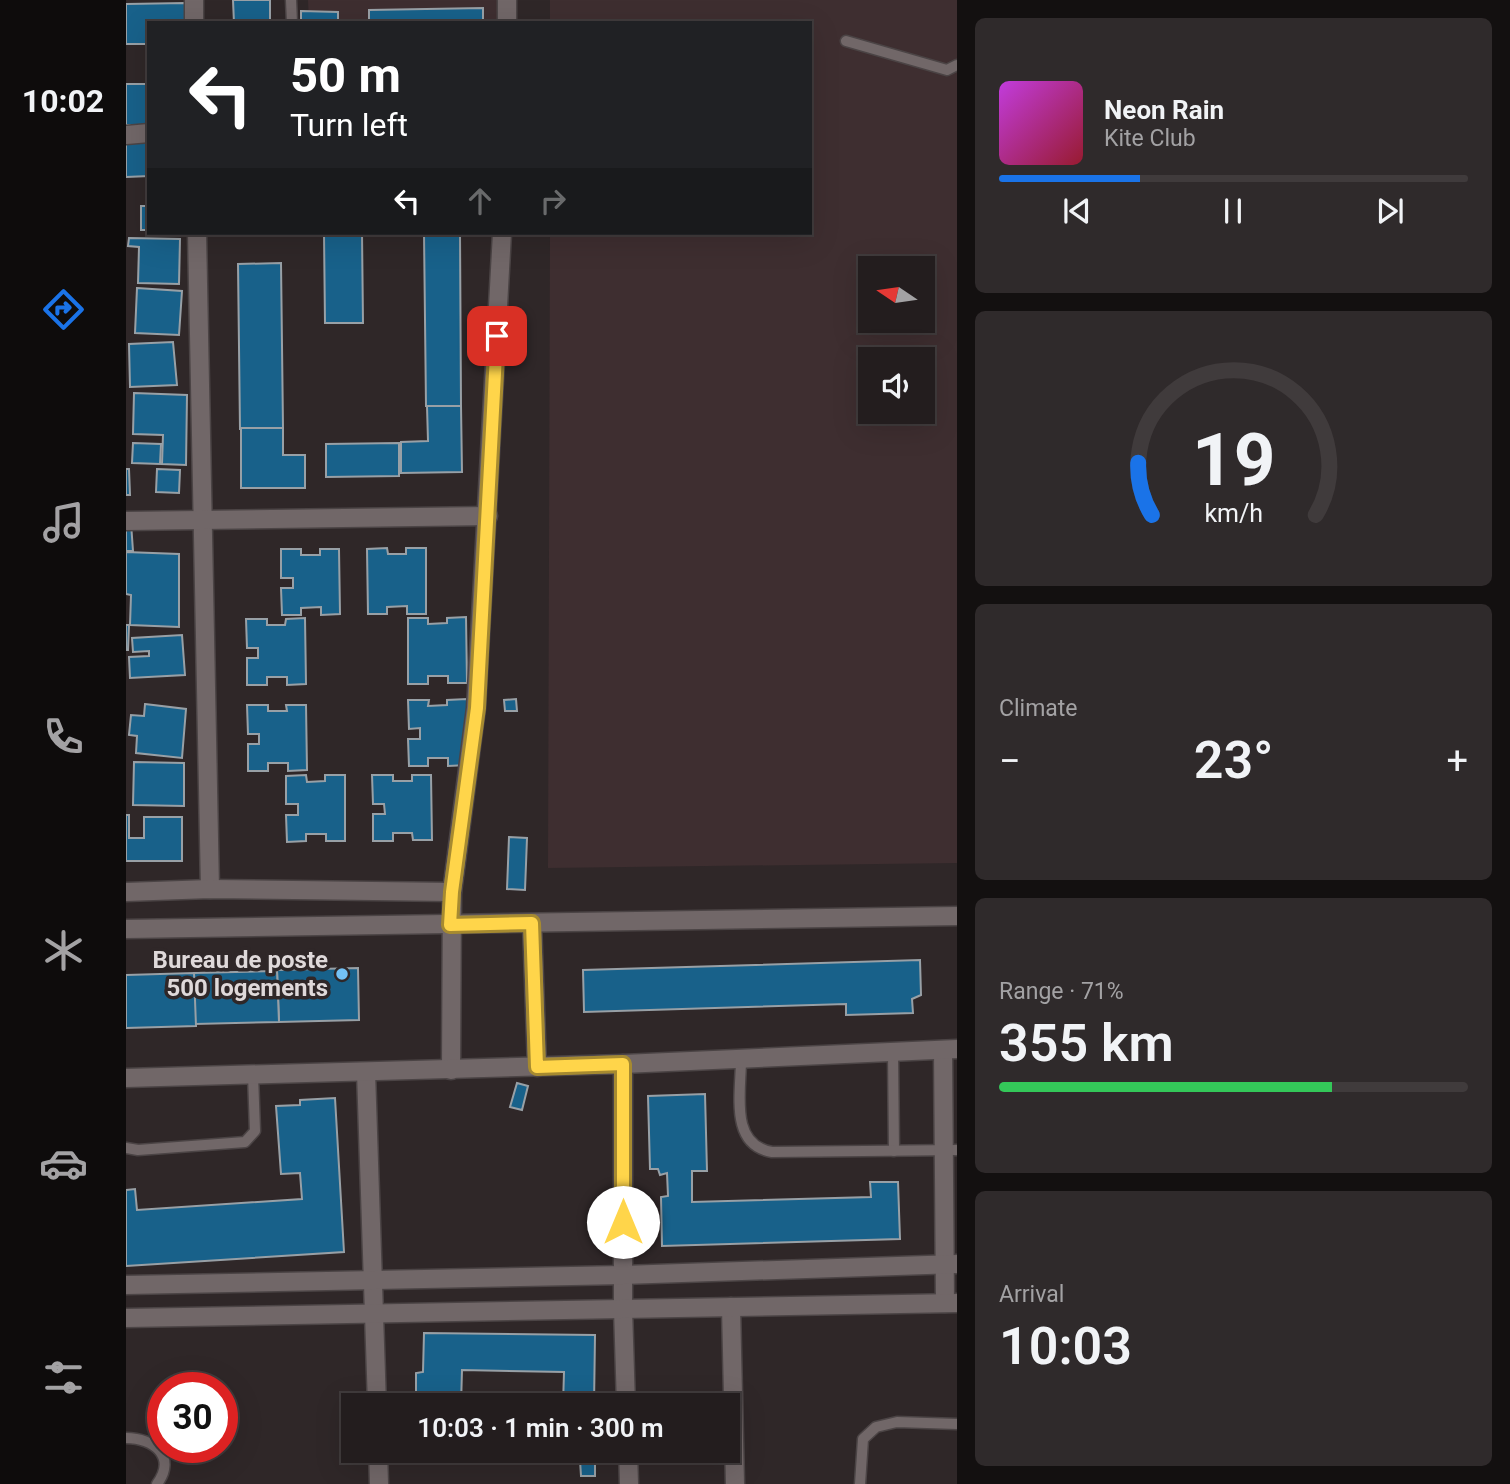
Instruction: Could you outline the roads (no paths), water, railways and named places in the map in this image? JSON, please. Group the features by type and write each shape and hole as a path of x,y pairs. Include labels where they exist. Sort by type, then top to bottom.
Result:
{"street":[{"path":"194,0 194,21"},
{"path":"507,21 508,0"},
{"path":"126,135 147,133"},
{"path":"197,235 210,889"},
{"path":"451,1070 452,892 477,708 502,235"},
{"path":"126,521 488,516"},
{"path":"126,892 210,889 452,892"},
{"path":"126,929 957,916"},
{"path":"532,923 537,1067"},
{"path":"126,1078 623,1064 950,1049 951,1264 951,1303 126,1318"},
{"path":"623,1064 626,1393"},
{"path":"366,1072 377,1393"},
{"path":"126,1285 623,1275 951,1264"},
{"path":"731,1307 735,1484"},
{"path":"378,1463 379,1484"},
{"path":"628,1463 629,1484"}],"lane":[{"path":"291,0 292,21"},
{"path":"846,41 947,70 957,65"},
{"path":"893,1052 894,1151"},
{"path":"741,1059 741,1124 744,1135 751,1144 761,1150 950,1150"},
{"path":"126,1148 138,1150 245,1142 255,1131 253,1075"},
{"path":"860,1484 863,1439 876,1427 897,1422 957,1424"},
{"path":"126,1438 148,1440 162,1454 163,1473 157,1484"}],"place":[{"name":"Bureau de poste 500 logements","path":"342,974"}]}
